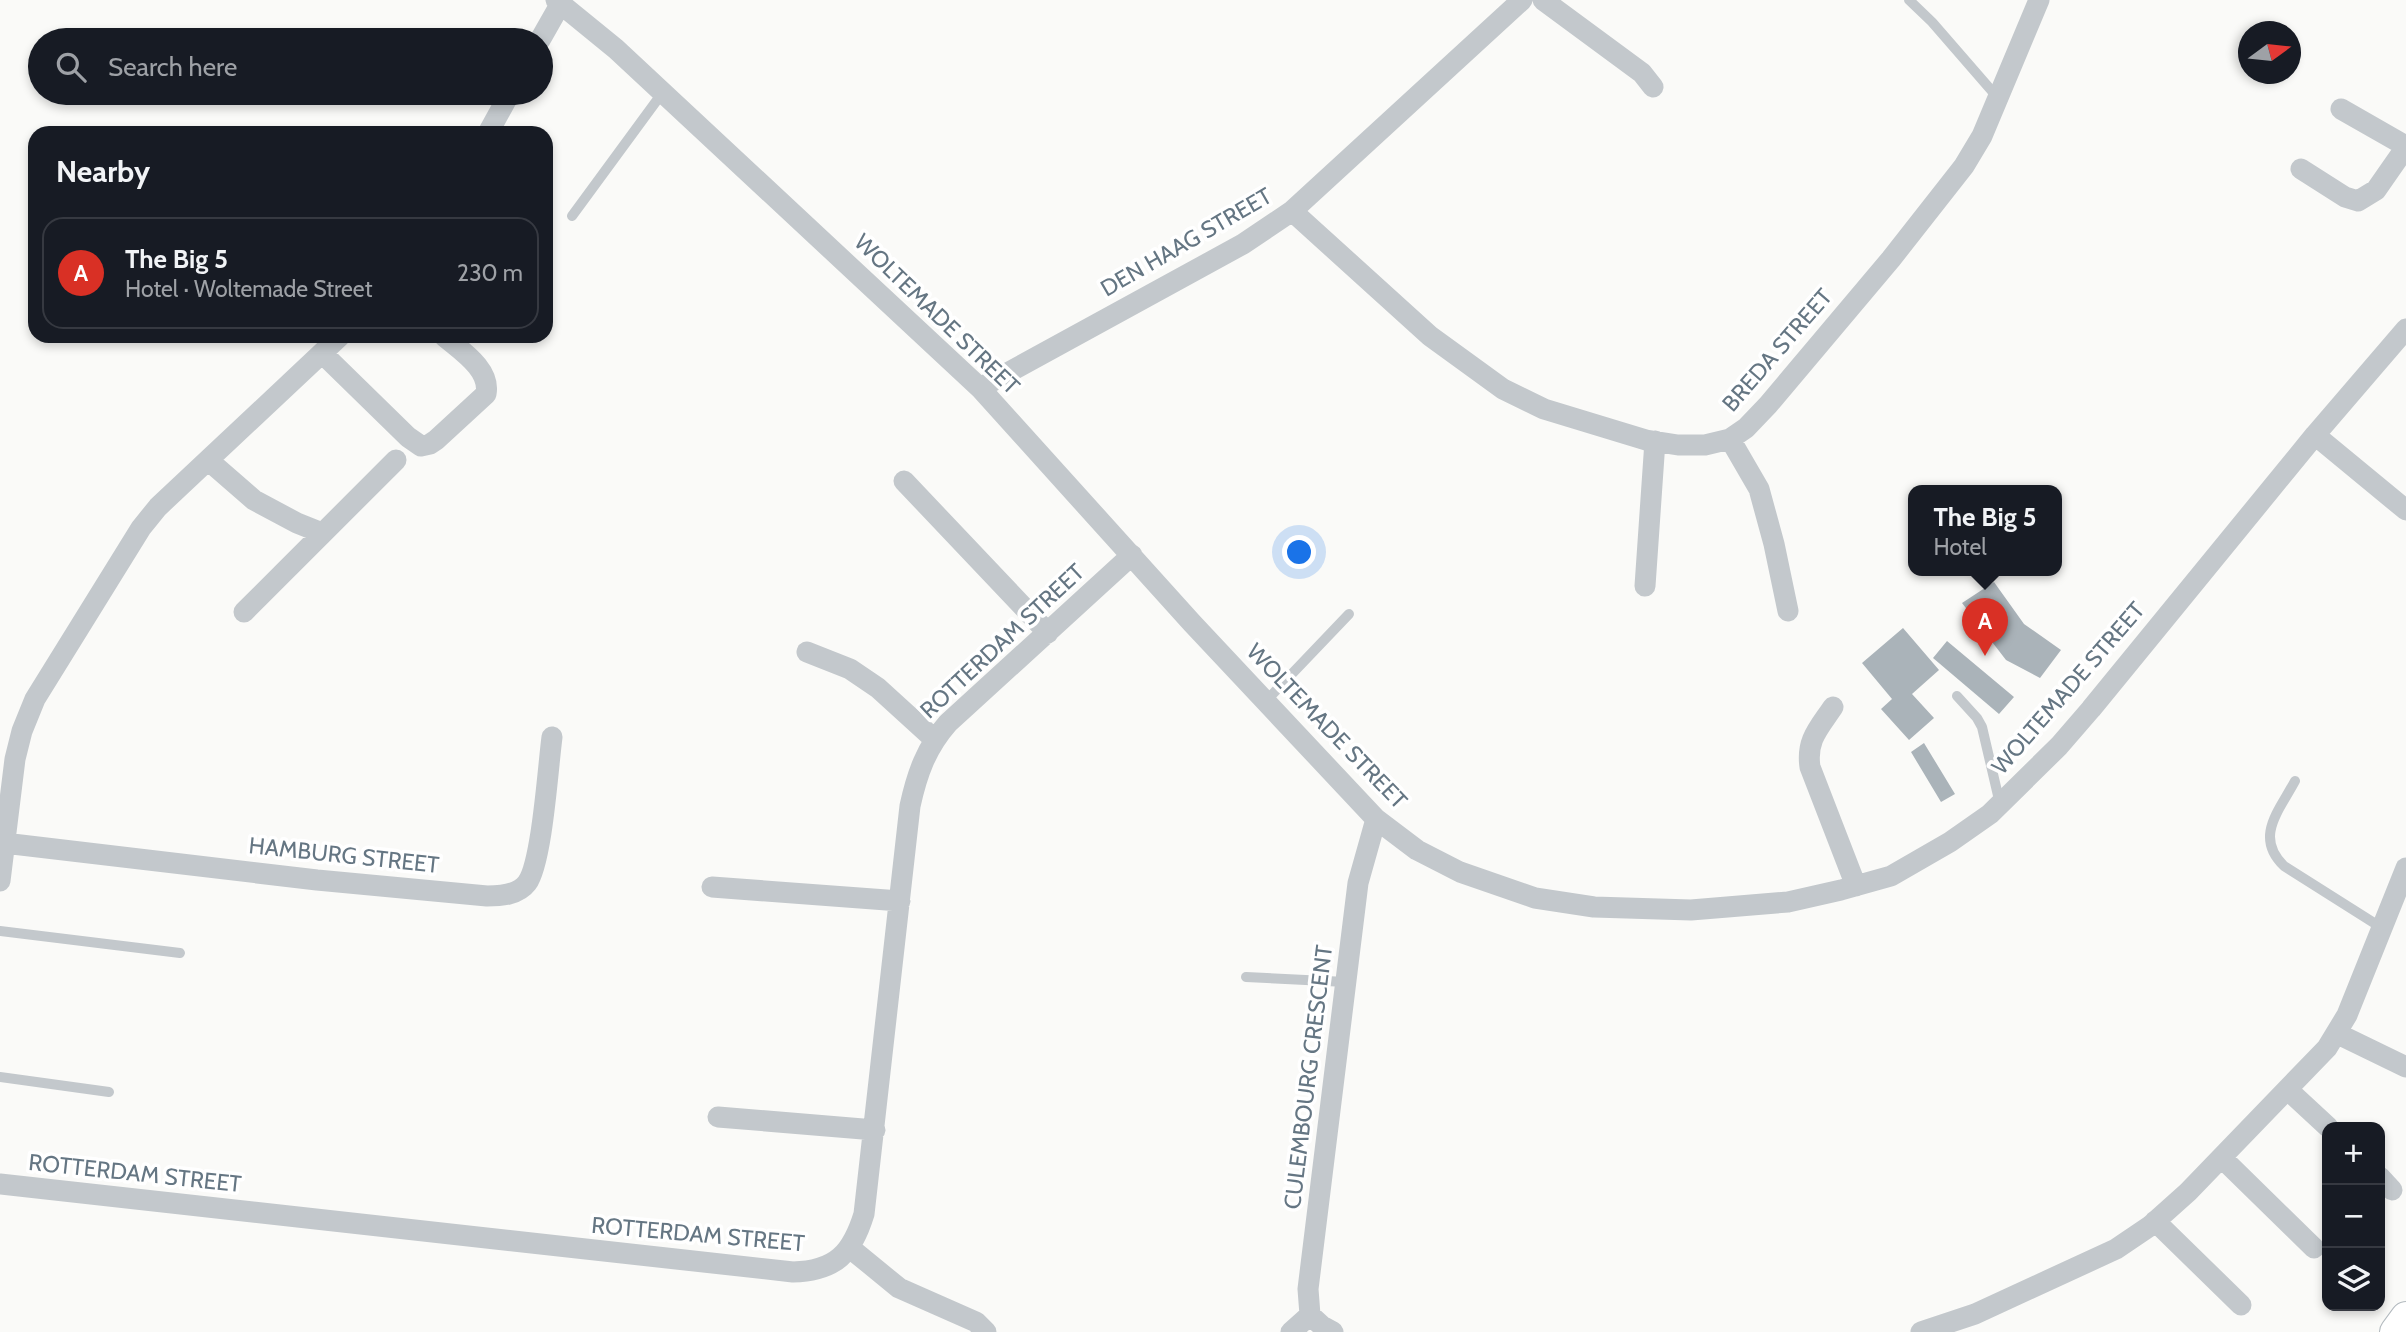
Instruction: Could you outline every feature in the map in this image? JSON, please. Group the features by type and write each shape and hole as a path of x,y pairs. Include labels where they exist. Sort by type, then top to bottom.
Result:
{"main road":[{"path":"2395,1332 2406,1317"}],"street":[{"name":"DEN HAAG STREET","path":"980,388 1242,244 1292,211 1522,0"},
{"path":"1543,0 1642,73 1653,87"},
{"name":"BREDA STREET","path":"1292,211 1430,336 1503,388 1544,409 1656,442 1705,445 1730,439 1746,428 1768,405 1891,259 1964,166 1982,135 2039,0"},
{"path":"546,28 558,1"},
{"name":"WOLTEMADE STREET","path":"558,1 617,49 980,388 1265,702 1376,819 1417,850 1460,872 1535,898 1594,907 1691,910 1788,902 1891,876 1950,842 1990,814 2059,746 2315,435 2406,329"},
{"path":"492,126 503,105"},
{"path":"2301,169 2345,197 2358,201 2376,190 2406,147 2342,109"},
{"path":"0,881 15,759 22,731 35,699 141,528 158,507 333,343"},
{"path":"322,353 408,437 421,446 436,440 486,394 487,382 478,366 452,343"},
{"path":"2315,435 2406,510"},
{"path":"1730,439 1759,489 1788,611"},
{"path":"1645,586 1656,442"},
{"path":"208,460 254,500 322,533"},
{"path":"244,612 396,460"},
{"path":"904,481 1048,633"},
{"name":"ROTTERDAM STREET","path":"0,1184 793,1272 813,1272 827,1267 850,1248 864,1214 910,806 916,778 934,739 948,723 1132,555"},
{"path":"807,652 850,669 878,688 934,739"},
{"path":"1833,707 1816,731 1808,750 1810,767 1856,886"},
{"name":"HAMBURG STREET","path":"4,843 330,881 486,896 508,894 520,890 527,883 537,856 552,737"},
{"name":"CULEMBOURG CRESCENT","path":"1310,1315 1308,1289 1358,883 1376,819"},
{"path":"1921,1332 1975,1314 2116,1249 2155,1221 2222,1158 2328,1048 2347,1015 2406,868"},
{"path":"712,887 900,901"},
{"path":"2336,1033 2406,1068"},
{"path":"2288,1090 2323,1122"},
{"path":"718,1117 874,1130"},
{"path":"2222,1158 2314,1248"},
{"path":"2155,1221 2241,1305"},
{"path":"850,1248 899,1288 976,1322 986,1332"},
{"path":"1291,1332 1310,1315 1333,1332"}],"lane":[{"path":"1909,0 1998,97"},
{"path":"572,216 663,92"},
{"path":"1265,702 1349,614"},
{"path":"1957,696 1982,727 2000,804"},
{"path":"2295,781 2271,826 2269,837 2273,856 2284,866 2382,928"},
{"path":"0,931 180,953"},
{"path":"1246,977 1346,982"},
{"path":"0,1077 109,1092"}],"building":[{"path":"1994,582 2024,624 2061,650 2040,678 2006,660 1962,603"},
{"path":"1903,628 1939,670 1912,694 1934,718 1909,740 1881,709 1892,699 1862,663"},
{"path":"1947,641 2014,697 1999,714 1933,658"},
{"path":"1924,743 1955,794 1941,802 1911,752"}],"place":[{"name":"The Big 5","path":"1985,656"}]}
